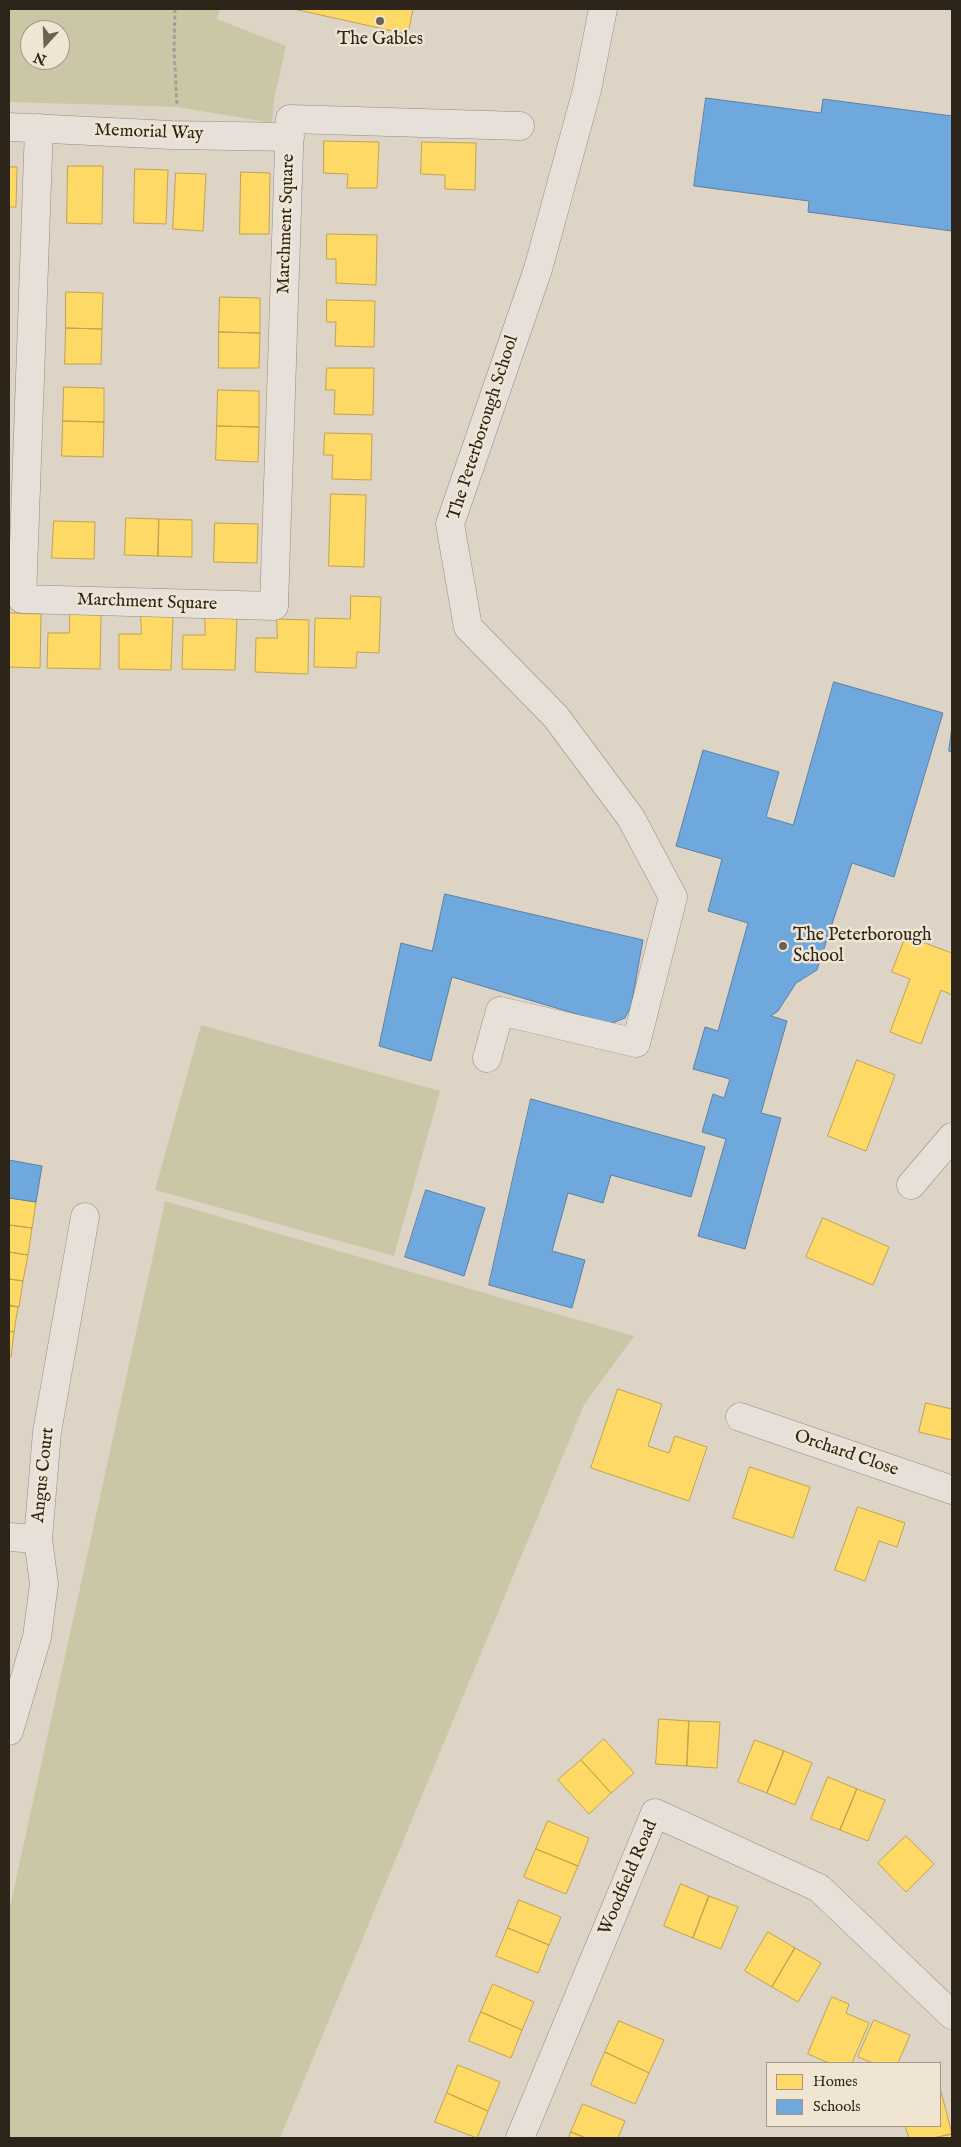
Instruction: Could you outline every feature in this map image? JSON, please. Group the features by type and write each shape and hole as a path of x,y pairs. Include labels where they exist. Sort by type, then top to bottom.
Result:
{"street":[{"name":"The Peterborough School","path":"487,1058 500,1011 636,1043 673,897 631,818 556,717 468,626 450,524 538,269 587,90 603,9"},
{"path":"290,137 290,119 520,126"},
{"name":"Memorial Way","path":"9,127 172,135 290,137"},
{"name":"Marchment Square","path":"39,128 22,600 274,606 290,137"},
{"path":"911,1185 952,1137"},
{"name":"Angus Court","path":"9,1731 37,1637 44,1584 38,1539 47,1432 85,1217"},
{"name":"Orchard Close","path":"740,1417 952,1490"},
{"path":"9,1536 38,1539"},
{"name":"Woodfield Road","path":"520,2138 655,1813 819,1888 952,2015"}],"path":[{"path":"172,135 177,107 174,49 175,9"}],"shaded area":[{"path":"9,9 220,9 217,19 286,46 274,100 272,123 177,107 9,102"},
{"path":"201,1025 440,1091 394,1256 155,1190"},
{"path":"165,1201 634,1336 584,1405 280,2138 9,2138 9,1911"}],"building: Homes":[{"name":"The Gables","path":"294,9 413,9 408,34"},
{"path":"324,141 379,142 377,188 347,188 348,174 324,173"},
{"path":"422,142 476,143 475,190 445,189 445,175 421,174"},
{"path":"68,166 103,166 102,224 67,223"},
{"path":"9,167 17,167 16,207 9,207"},
{"path":"135,169 168,170 166,224 134,223"},
{"path":"241,172 270,173 269,234 240,234"},
{"path":"176,173 206,174 203,231 173,229"},
{"path":"327,234 377,235 376,285 336,283 336,259 327,259"},
{"path":"66,292 103,293 102,329 66,328"},
{"path":"220,297 260,298 260,333 219,332"},
{"path":"327,300 375,301 374,347 335,346 336,322 327,322"},
{"path":"66,328 102,329 101,364 65,364"},
{"path":"219,332 260,333 259,368 219,368"},
{"path":"327,368 374,368 373,415 334,414 335,390 326,390"},
{"path":"64,387 104,388 104,422 63,421"},
{"path":"218,390 259,391 259,427 217,426"},
{"path":"63,421 104,422 103,457 62,456"},
{"path":"217,426 259,427 258,462 216,460"},
{"path":"325,433 372,434 371,480 332,479 333,455 324,455"},
{"path":"331,494 366,495 364,567 329,566"},
{"path":"126,518 159,519 158,556 125,555"},
{"path":"159,519 192,520 192,557 158,556"},
{"path":"54,521 95,522 94,559 52,558"},
{"path":"215,523 258,524 257,563 214,562"},
{"path":"351,596 381,597 379,653 357,652 356,668 314,667 315,618 350,619"},
{"path":"10,613 41,614 40,668 9,667"},
{"path":"70,614 101,615 100,669 47,668 48,633 69,633"},
{"path":"141,615 173,616 171,670 119,669 119,634 141,634"},
{"path":"205,615 237,616 235,670 182,669 183,635 205,635"},
{"path":"277,619 309,620 308,674 255,672 256,638 277,638"},
{"path":"906,936 952,953 952,995 941,990 921,1044 890,1032 910,979 892,972"},
{"path":"857,1060 895,1075 866,1151 828,1136"},
{"path":"9,1198 36,1202 32,1228 9,1225"},
{"path":"823,1218 889,1247 873,1285 806,1257"},
{"path":"9,1225 32,1228 28,1255 9,1252"},
{"path":"9,1252 28,1255 23,1281 9,1279"},
{"path":"9,1279 23,1281 19,1307 9,1305"},
{"path":"9,1306 18,1307 14,1332 9,1331"},
{"path":"9,1331 14,1332 11,1357 9,1356"},
{"path":"618,1389 662,1404 648,1446 669,1453 675,1436 707,1447 689,1501 591,1468"},
{"path":"926,1403 952,1409 952,1440 919,1432"},
{"path":"750,1467 810,1487 793,1538 733,1518"},
{"path":"858,1507 905,1523 897,1547 879,1541 865,1581 835,1570"},
{"path":"659,1719 689,1721 687,1766 656,1764"},
{"path":"689,1721 720,1722 717,1768 687,1766"},
{"path":"604,1739 634,1773 611,1793 581,1760"},
{"path":"755,1740 784,1751 767,1793 738,1782"},
{"path":"784,1751 812,1763 795,1805 767,1793"},
{"path":"581,1760 611,1793 589,1814 558,1780"},
{"path":"828,1777 857,1789 840,1830 811,1819"},
{"path":"857,1789 885,1800 868,1841 840,1830"},
{"path":"548,1821 589,1838 578,1866 536,1849"},
{"path":"906,1836 934,1864 906,1892 878,1863"},
{"path":"536,1849 578,1866 566,1894 524,1877"},
{"path":"681,1884 709,1896 693,1938 664,1926"},
{"path":"709,1896 738,1907 721,1949 693,1938"},
{"path":"519,1900 561,1917 549,1945 508,1928"},
{"path":"508,1928 549,1945 538,1973 496,1956"},
{"path":"768,1932 795,1948 772,1987 745,1971"},
{"path":"795,1948 821,1963 798,2002 772,1987"},
{"path":"493,1984 534,2002 522,2030 481,2012"},
{"path":"832,1997 849,2004 846,2013 869,2023 852,2062 827,2062 808,2054"},
{"path":"481,2012 522,2030 511,2058 469,2041"},
{"path":"874,2020 910,2035 898,2062 870,2062 858,2057"},
{"path":"619,2021 664,2040 649,2073 605,2052"},
{"path":"605,2052 649,2073 635,2104 591,2085"},
{"path":"458,2065 500,2082 488,2111 447,2093"},
{"path":"941,2092 952,2134 934,2138 909,2138 905,2127 941,2127"},
{"path":"447,2093 488,2111 477,2138 435,2122"},
{"path":"583,2104 625,2121 618,2138 586,2138 571,2132"},
{"path":"571,2132 586,2138 569,2138"},
{"path":"952,2134 952,2138 934,2138"}],"building: Schools":[{"path":"706,98 821,113 823,99 952,116 952,231 808,212 809,201 694,186"},
{"name":"The Peterborough School","path":"834,682 943,713 894,877 852,863 817,970 796,983 778,1011 771,1016 787,1021 761,1113 781,1118 745,1249 698,1236 726,1139 702,1132 713,1094 724,1098 730,1079 693,1069 705,1027 718,1031 748,923 708,911 722,859 676,846 703,750 779,772 766,817 793,825"},
{"path":"952,727 952,752 949,751"},
{"path":"445,894 643,940 631,1006 625,1018 610,1024 452,977 431,1061 379,1046 401,943 432,951"},
{"path":"531,1099 705,1147 691,1197 611,1175 603,1203 568,1193 552,1251 585,1260 572,1308 489,1285"},
{"path":"9,1160 42,1166 36,1202 9,1198"},
{"path":"426,1190 485,1208 464,1276 405,1257"}],"place":[{"name":"The Gables","path":"380,21"},
{"name":"The Peterborough School","path":"783,946"}]}
